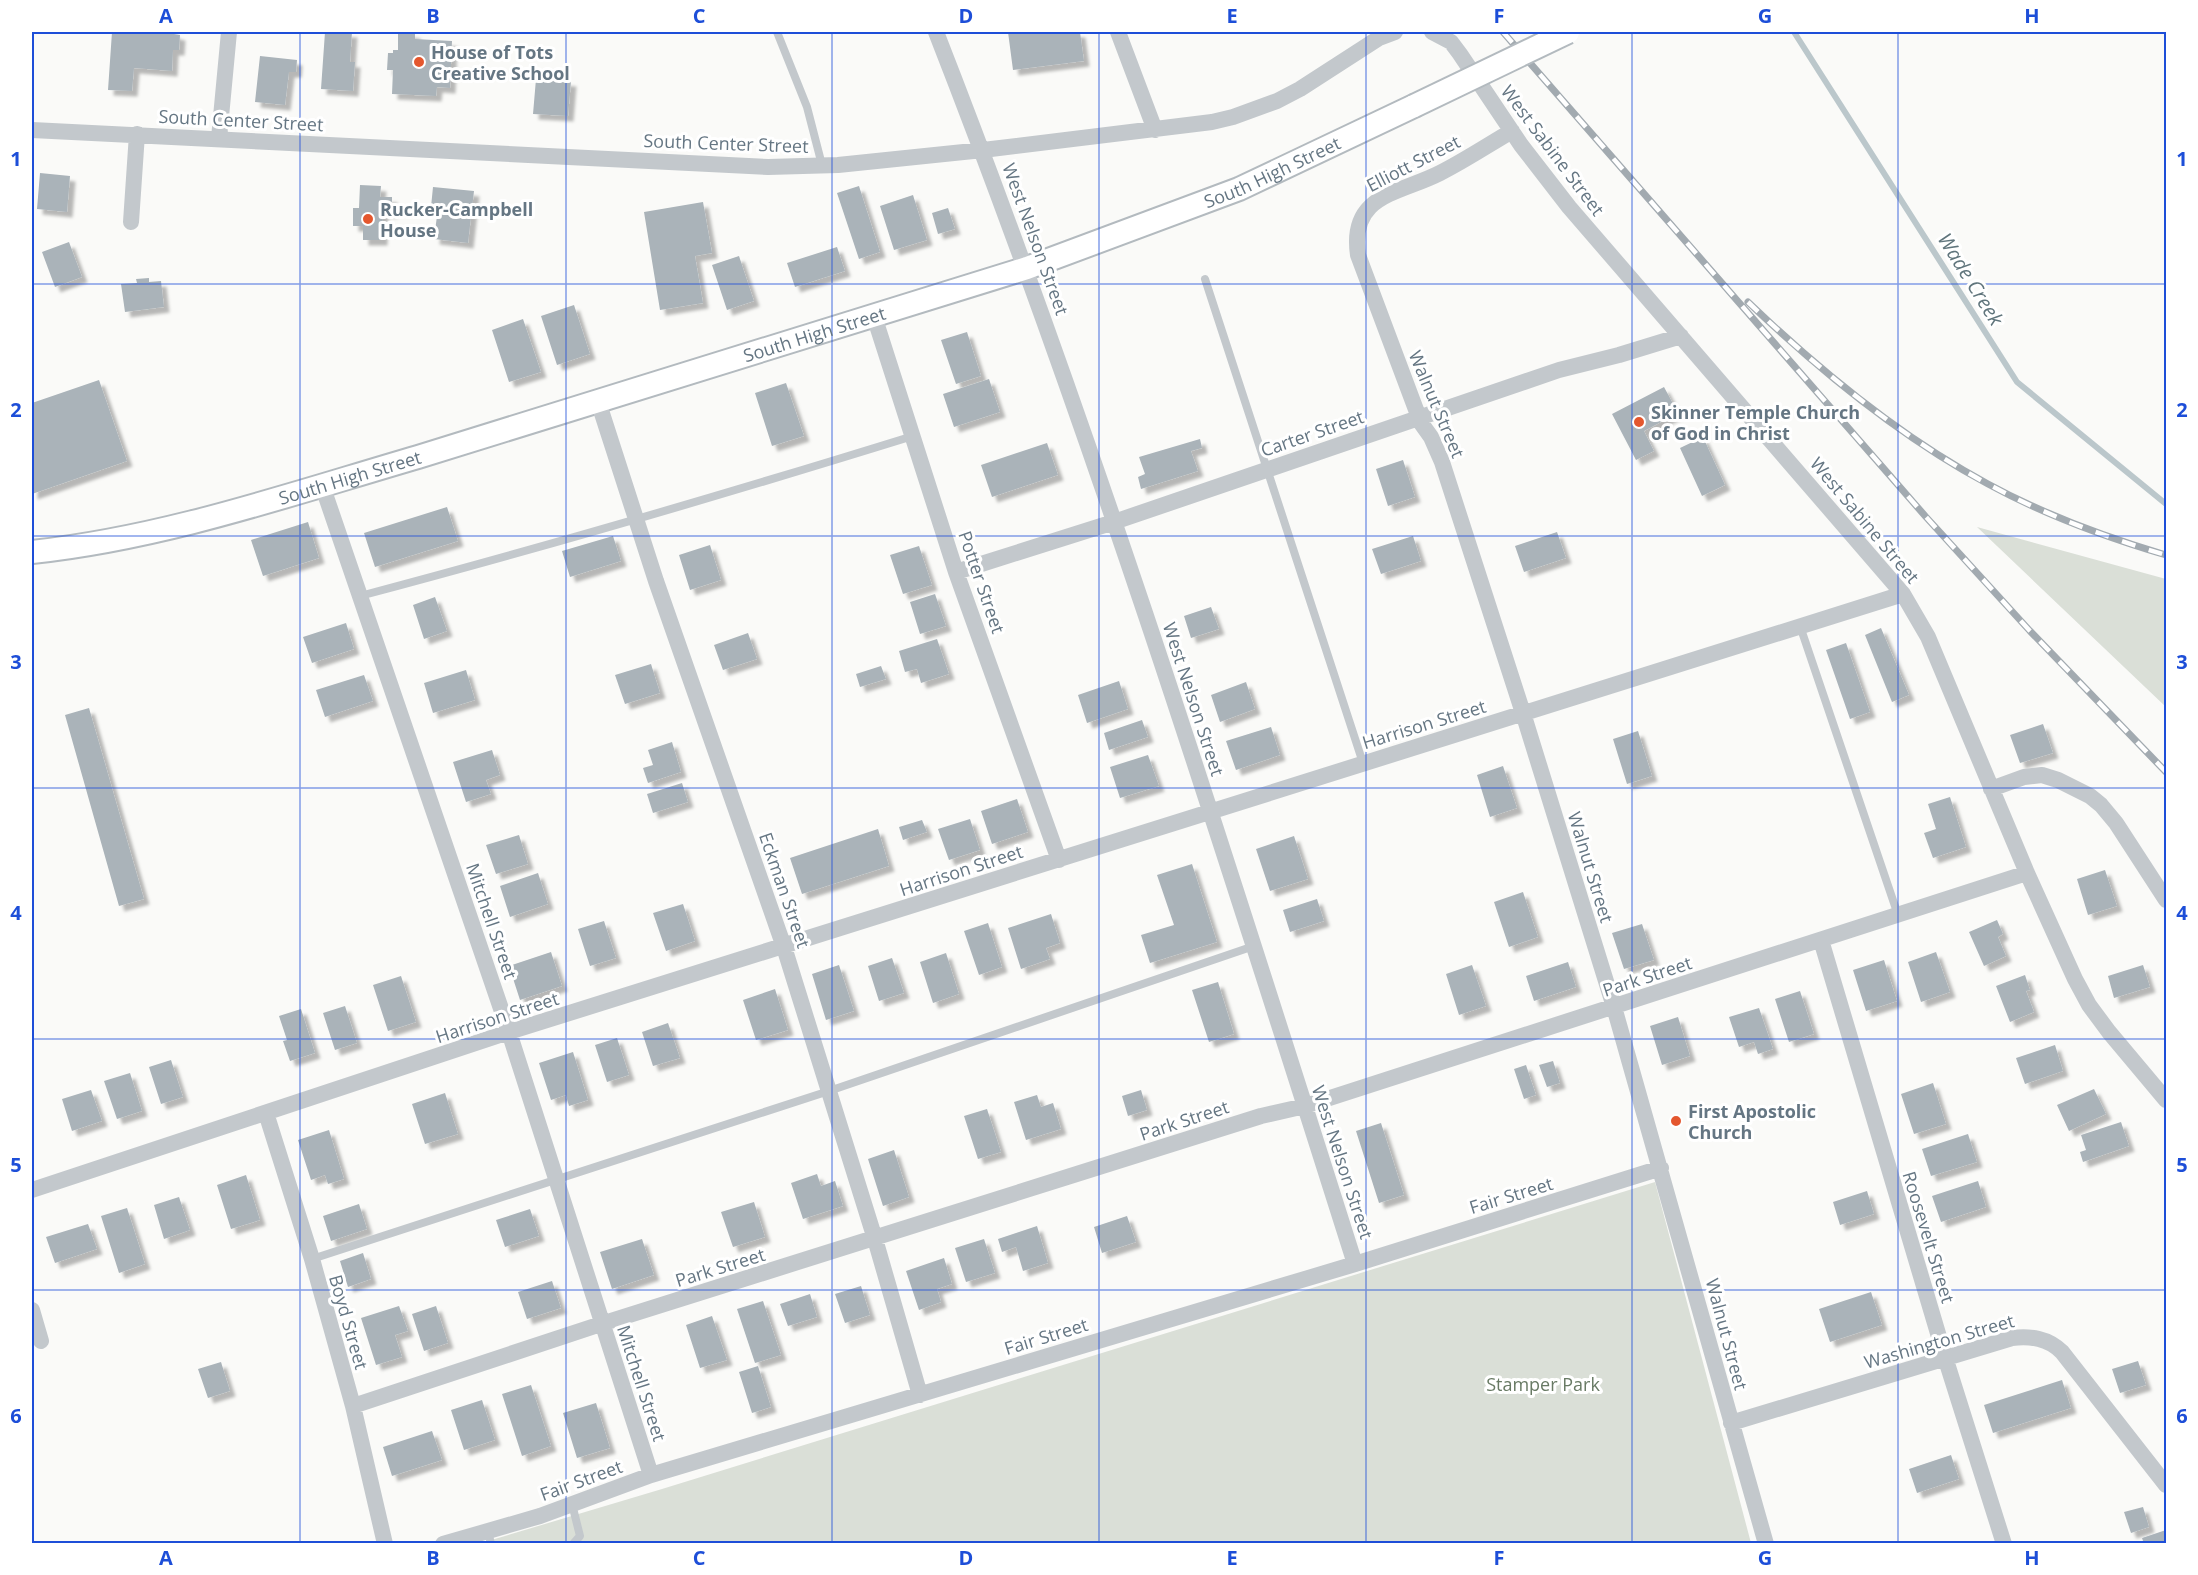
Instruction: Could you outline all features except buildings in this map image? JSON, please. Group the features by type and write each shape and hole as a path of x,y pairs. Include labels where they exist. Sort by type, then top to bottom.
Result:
{"main road":[{"name":"South High Street","path":"32,552 152,532 322,485 598,402 1027,268 1239,189 1568,32"}],"street":[{"path":"219,138 230,32"},
{"name":"West Nelson Street","path":"936,32 1027,268 1114,522 1211,812 1355,1264"},
{"path":"1118,32 1155,130"},
{"name":"South Center Street","path":"32,130 768,167 822,165 983,150 1212,122 1267,105 1300,89 1373,41 1395,32"},
{"name":"West Sabine Street","path":"1432,32 1445,38 1455,48 1512,131 1569,207 1903,594 1928,637 2065,960 2089,1005 2113,1038 2166,1100"},
{"name":"Elliott Street","path":"1365,213 1381,197 1441,173 1512,131"},
{"path":"131,222 137,134"},
{"name":"Walnut Street","path":"1365,213 1357,232 1358,255 1419,417 1442,462 1523,713 1614,1007 1766,1544"},
{"name":"Potter Street","path":"874,316 956,572 1059,860"},
{"name":"Carter Street","path":"956,572 1114,522 1559,370 1681,336"},
{"name":"Eckman Street","path":"598,402 784,947 875,1239 920,1395"},
{"name":"Mitchell Street","path":"322,485 509,1032 651,1475"},
{"name":"Harrison Street","path":"32,1190 509,1032 1903,594"},
{"path":"1991,789 2024,777 2042,775 2058,780 2097,800 2116,823 2166,900"},
{"name":"Park Street","path":"353,1406 601,1324 1261,1116 1305,1106 2027,873"},
{"name":"Roosevelt Street","path":"1821,940 1945,1357 2004,1544"},
{"name":"Boyd Street","path":"266,1113 312,1259 353,1406 385,1544"},
{"name":"Fair Street","path":"443,1544 489,1537 651,1475 1355,1264 1661,1168"},
{"path":"32,1310 41,1341"},
{"name":"Washington Street","path":"1731,1423 1945,1357 2012,1338 2027,1337 2049,1342 2058,1348 2166,1485"}],"lane":[{"path":"777,32 807,107 822,165"},
{"path":"1205,279 1363,764"},
{"path":"360,596 732,493 913,436"},
{"path":"1800,626 1898,915"},
{"path":"312,1259 829,1091 1254,946"},
{"path":"572,1504 579,1536 573,1544"}],"green space":[{"path":"1977,527 2166,579 2166,707"},
{"name":"Stamper Park","path":"1655,1182 1751,1543 478,1544 662,1489"}],"waterway":[{"name":"Wade Creek","path":"1794,32 2017,382 2166,504"}],"railway":[{"path":"1503,32 1926,517 2030,631 2166,772"},
{"path":"1748,302 1862,401 1956,466 2053,515 2120,541 2166,555"}],"place":[{"name":"House of Tots Creative School","path":"419,62"},
{"name":"Rucker-Campbell House","path":"368,219"},
{"name":"Skinner Temple Church of God in Christ","path":"1639,422"},
{"name":"First Apostolic Church","path":"1676,1121"}]}
